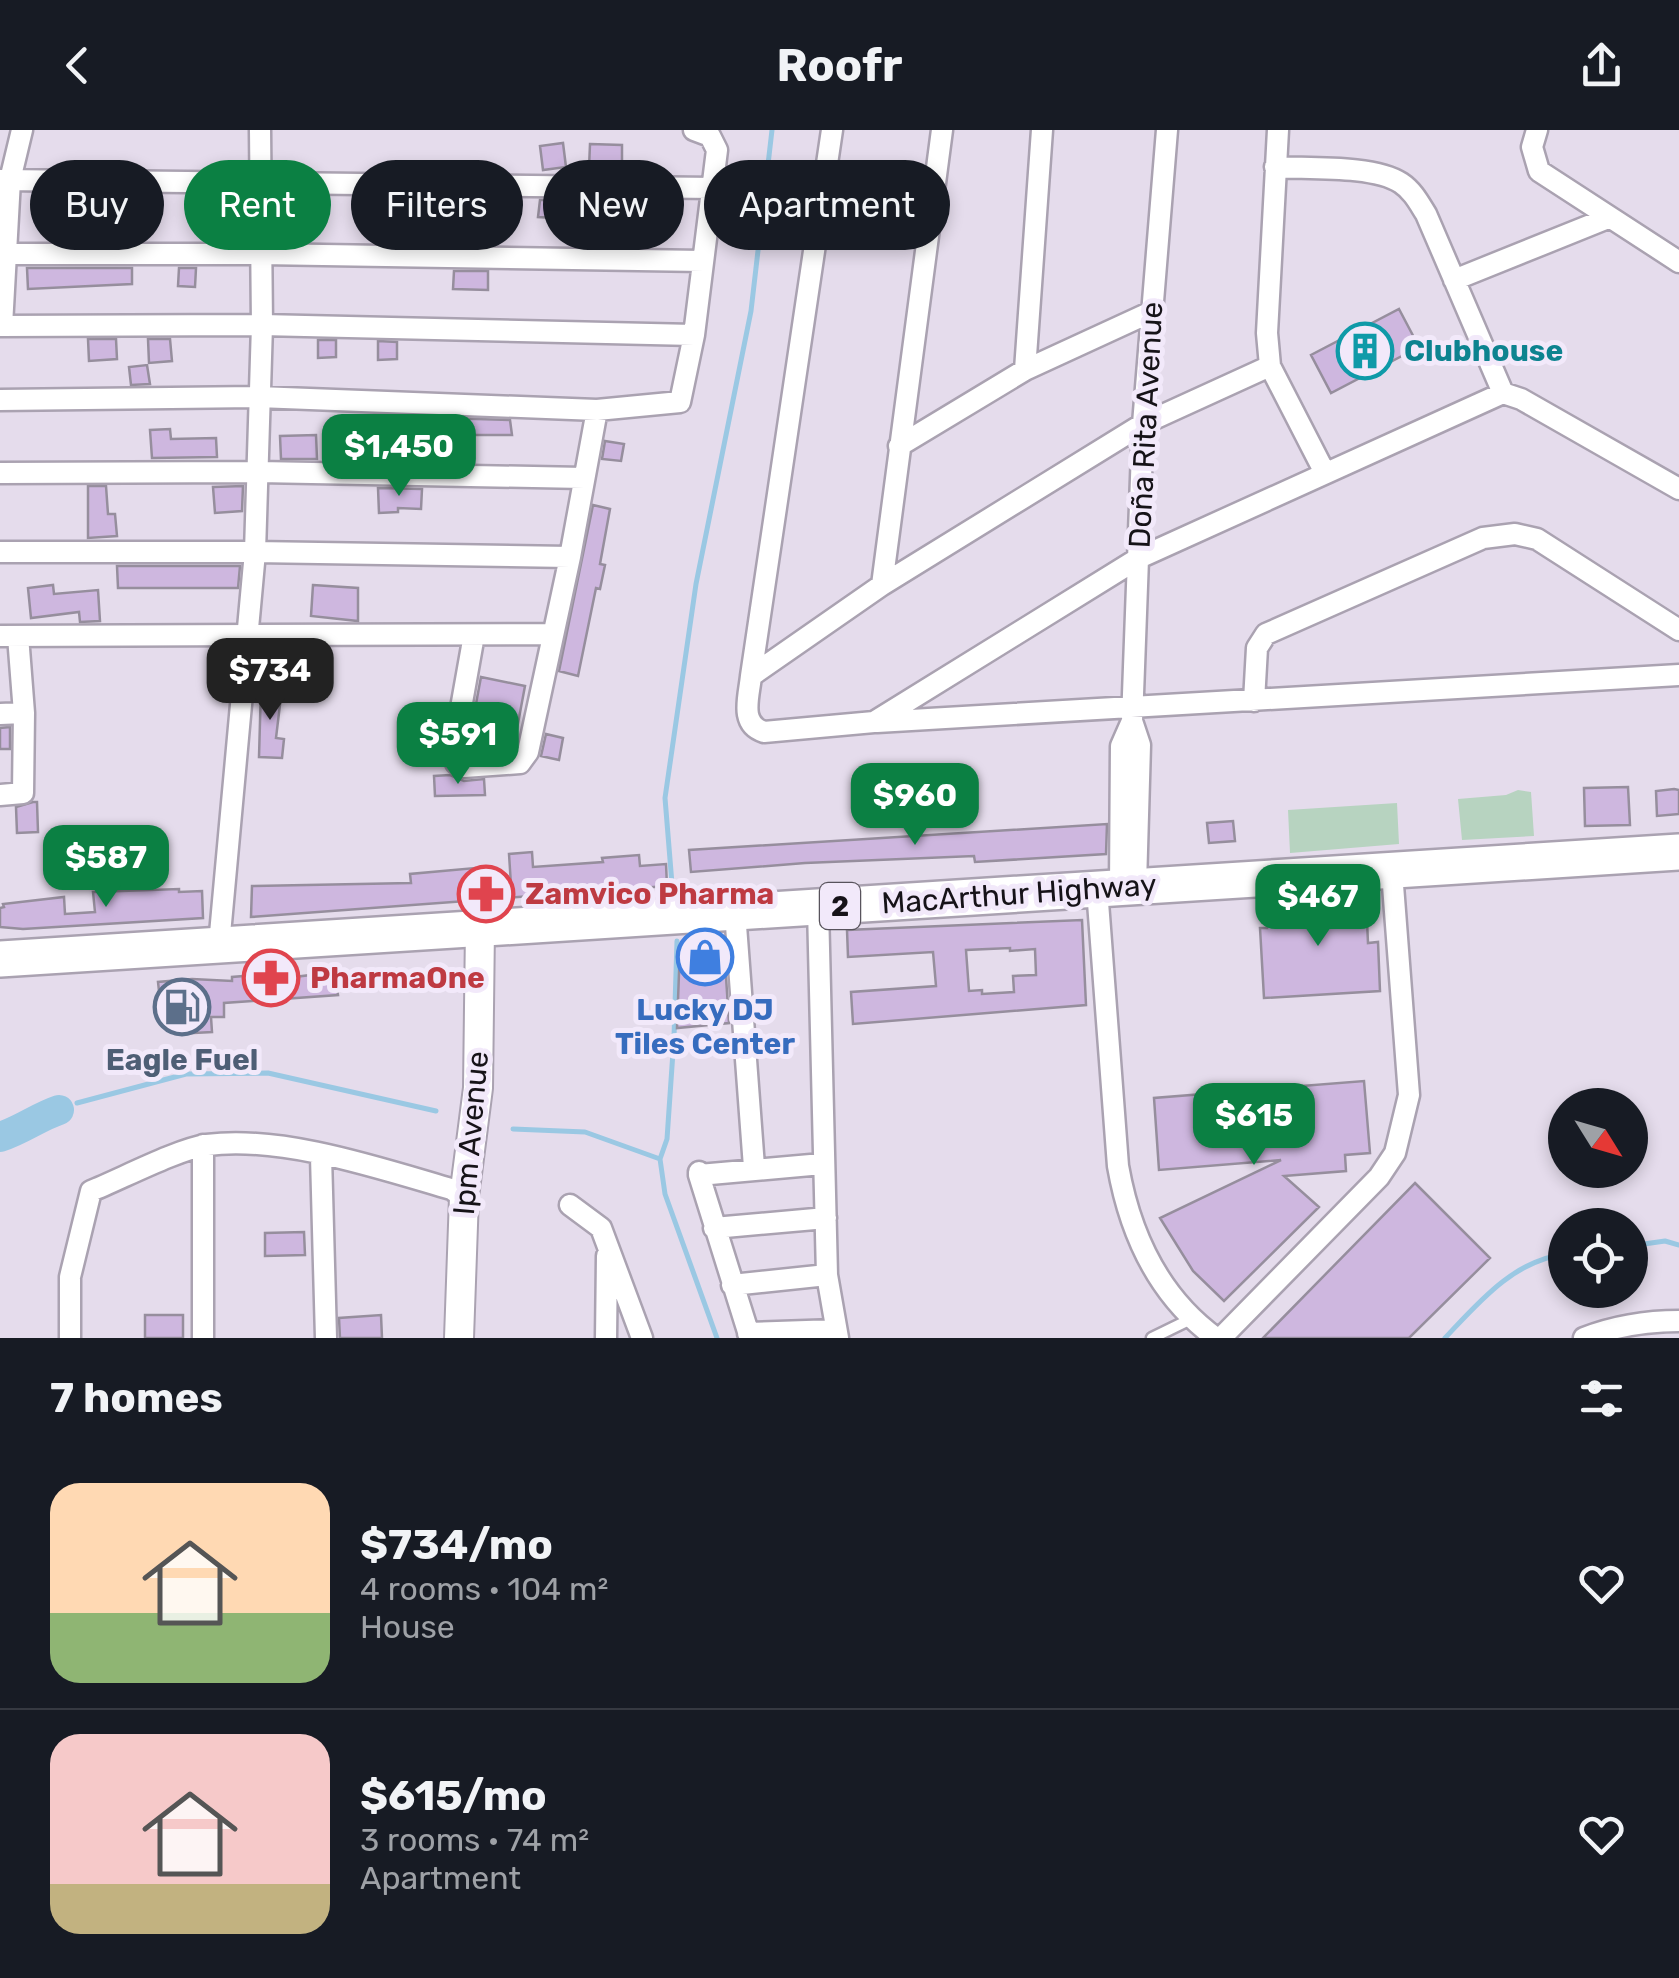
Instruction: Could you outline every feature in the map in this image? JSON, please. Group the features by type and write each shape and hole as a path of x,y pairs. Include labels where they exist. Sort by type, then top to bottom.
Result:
{"highway":[{"name":"MacArthur Highway","path":"0,959 1679,852"}],"street":[{"path":"22,130 5,180 8,254 1,326 262,325 694,334"},
{"path":"260,130 261,160"},
{"path":"694,130 710,136 717,150 716,160"},
{"path":"832,130 751,676 747,718 753,728 764,732 874,722 1133,715 1254,701 1679,675"},
{"path":"882,585 942,130"},
{"path":"1025,370 1042,130"},
{"name":"Doña Rita Avenue","path":"1167,130 1143,424 1133,715 1120,746 1118,1166 1125,1206 1150,1263 1191,1319 1218,1338"},
{"path":"1278,130 1267,334 1270,366 1324,473"},
{"path":"1538,130 1532,147 1538,171 1679,262"},
{"path":"1275,167 1378,174 1400,182 1415,196 1503,393"},
{"path":"5,180 184,181"},
{"path":"331,183 704,188"},
{"path":"1454,280 1608,218"},
{"path":"218,945 255,552 262,250"},
{"path":"0,400 258,398 598,410 680,402 705,250"},
{"path":"8,254 703,261"},
{"path":"899,446 1025,370 1150,312"},
{"path":"751,676 882,585 1143,424 1270,366"},
{"path":"874,722 1139,558 1503,393 1521,399 1679,490"},
{"path":"474,636 453,744 456,763 474,768 513,765 525,758 598,410"},
{"path":"0,473 259,472 584,478"},
{"path":"1254,701 1258,648 1266,634 1482,538 1500,534 1537,538 1679,630"},
{"path":"0,552 570,558"},
{"path":"0,794 23,793 24,713 9,636 553,634"},
{"path":"0,714 24,713"},
{"path":"1218,1338 1379,1176 1395,1153 1408,1094 1392,872"},
{"path":"818,908 826,1275 837,1334 749,1335 699,1173 822,1164"},
{"path":"735,912 754,1167"},
{"name":"Ipm Avenue","path":"459,1338 464,1197 478,1088 480,928"},
{"path":"70,1338 70,1277 91,1191 203,1146 243,1143 356,1162 450,1188 464,1197"},
{"path":"203,1146 203,1338"},
{"path":"321,1156 328,1299 326,1338"},
{"path":"570,1205 601,1228 642,1338"},
{"path":"714,1228 826,1218"},
{"path":"606,1338 608,1244"},
{"path":"732,1285 826,1275"},
{"path":"1584,1338 1606,1329 1651,1321 1679,1321"}],"lane":[{"path":"1152,1338 1191,1319"}],"green space":[{"path":"1518,790 1531,792 1534,836 1462,840 1458,799 1506,795"},
{"path":"1397,803 1399,844 1290,853 1288,810"}],"building":[{"path":"563,143 565,160 543,160 543,170 540,146"},
{"path":"590,144 622,145 622,160 589,160"},
{"path":"540,200 543,200 543,217 538,217"},
{"path":"27,268 132,268 132,284 28,289"},
{"path":"179,268 196,268 195,287 178,286"},
{"path":"454,271 488,271 488,290 453,289"},
{"name":"Clubhouse","path":"1399,309 1419,347 1331,393 1311,355"},
{"path":"88,339 116,339 117,359 89,361"},
{"path":"148,339 170,339 172,361 149,363"},
{"path":"318,340 336,340 336,357 318,358"},
{"path":"378,341 397,342 397,359 378,360"},
{"path":"147,365 150,384 131,385 129,367"},
{"path":"443,418 510,420 512,435 442,435"},
{"path":"170,429 171,439 216,438 217,457 152,458 150,430"},
{"path":"316,435 317,459 281,459 280,436"},
{"path":"605,441 624,444 621,461 602,459"},
{"path":"88,486 106,486 108,514 115,514 117,536 88,538"},
{"path":"243,486 242,511 215,513 213,487"},
{"path":"378,488 422,489 421,509 398,508 398,512 379,513"},
{"path":"593,505 610,509 600,564 605,565 600,589 596,588 578,676 559,671"},
{"path":"117,566 240,566 238,588 118,588"},
{"path":"53,585 54,594 98,590 100,621 80,622 79,612 31,618 28,588"},
{"path":"313,585 358,588 358,621 311,616"},
{"path":"481,677 525,686 513,750 488,749 494,724 473,720"},
{"path":"261,687 282,688 276,738 284,739 282,758 259,757"},
{"path":"10,727 10,749 0,749 0,728"},
{"path":"546,734 563,738 559,760 541,756"},
{"path":"450,775 464,781 484,779 485,795 435,796 434,776"},
{"path":"1628,787 1630,825 1585,826 1584,788"},
{"path":"1679,790 1679,814 1657,816 1656,791"},
{"path":"37,802 38,832 17,833 16,807"},
{"path":"1233,821 1235,841 1209,843 1207,823"},
{"path":"1107,824 1106,854 975,862 974,856 805,863 691,872 689,850"},
{"path":"532,852 533,867 639,855 640,866 666,864 667,886 251,917 252,886 411,883 410,874 475,868 476,888 511,885 509,854"},
{"path":"202,891 203,918 23,929 0,927 3,904 64,897 65,914 95,912 93,892"},
{"path":"1366,898 1368,943 1378,942 1380,991 1264,998 1260,928 1267,928 1266,903"},
{"path":"1082,920 1086,1005 853,1024 851,992 936,986 933,952 848,957 847,930","holes":["1035,949 1036,975 1013,976 1014,992 969,991 966,950"]},
{"path":"680,946 724,946 729,1023 677,1028"},
{"path":"335,972 338,995 224,1003 224,1017 211,1017 212,1032 175,1034 173,999 160,1000 158,982 232,981 232,977 278,973 278,979"},
{"path":"1364,1081 1370,1153 1345,1155 1346,1171 1284,1176 1319,1207 1224,1301 1193,1271 1160,1218 1281,1160 1159,1170 1154,1098"},
{"path":"1415,1183 1490,1258 1409,1338 1263,1338"},
{"path":"304,1232 305,1255 265,1256 265,1233"},
{"path":"145,1315 183,1315 183,1338 145,1338"},
{"path":"381,1315 382,1338 340,1338 339,1318"}],"waterway":[{"path":"672,884 665,798 696,584 751,311 772,130"},
{"path":"677,941 667,1139 660,1159 665,1194 717,1338"},
{"path":"77,1103 186,1074 268,1073 436,1111"},
{"path":"0,1137 59,1110"},
{"path":"513,1129 585,1132 660,1159"},
{"path":"1648,1243 1665,1241 1679,1245"},
{"path":"1445,1338 1498,1285 1548,1258"}],"place":[{"name":"Clubhouse","path":"1365,351"},
{"name":"Zamvico Pharma","path":"486,894"},
{"name":"Lucky DJ Tiles Center","path":"705,957"},
{"name":"PharmaOne","path":"271,978"},
{"name":"Eagle Fuel","path":"182,1007"}]}
